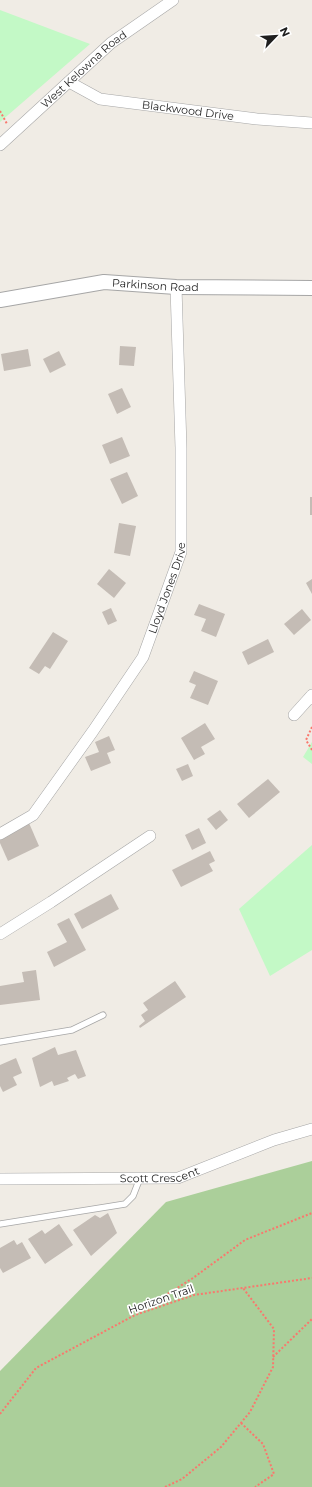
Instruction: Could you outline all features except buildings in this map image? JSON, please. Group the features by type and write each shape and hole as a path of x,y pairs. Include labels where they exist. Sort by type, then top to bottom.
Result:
{"street":[{"name":"West Kelowna Road","path":"0,145 11,133 111,43 173,0"},
{"name":"Blackwood Drive","path":"68,82 100,99 257,119 312,123"},
{"name":"Parkinson Road","path":"0,300 104,282 176,287 312,288"},
{"name":"Lloyd Jones Drive","path":"0,834 33,814 94,731 143,657 181,552 181,448 176,287"},
{"path":"294,715 312,695"},
{"path":"0,934 150,836"},
{"name":"Scott Crescent","path":"0,1179 178,1178 274,1140 312,1129"}],"lane":[{"path":"0,1042 72,1030 103,1015"},
{"path":"0,1224 125,1204 133,1196 140,1178"}],"path":[{"path":"0,111 11,133"},
{"path":"312,727 306,740 312,750"},
{"path":"135,1315 193,1278 245,1240 312,1213"},
{"name":"Horizon Trail","path":"0,1414 36,1368 135,1315 194,1295 312,1278"},
{"path":"167,1486 182,1479 221,1447 250,1412 273,1367 274,1329 243,1288"},
{"path":"273,1357 312,1319"},
{"path":"241,1423 263,1444 274,1474 255,1487"},
{"path":"167,1486 172,1487"}],"green space":[{"path":"0,10 90,44 0,122"},
{"path":"312,742 312,764 303,757"},
{"path":"312,845 312,950 270,976 239,909"},
{"path":"312,1161 312,1487 0,1487 0,1371 166,1202"}]}
